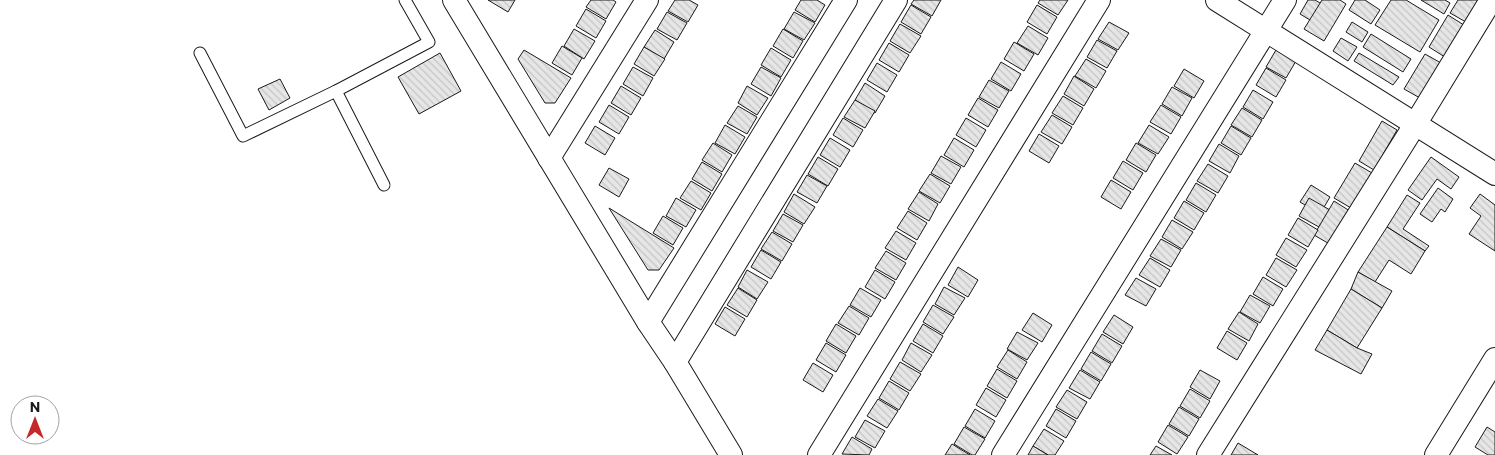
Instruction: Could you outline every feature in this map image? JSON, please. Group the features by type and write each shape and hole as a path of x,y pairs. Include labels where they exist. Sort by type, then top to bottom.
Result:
{"street":[{"path":"549,158 647,0"},
{"path":"648,322 846,0"},
{"path":"675,362 896,0"},
{"path":"819,455 1099,0"},
{"path":"1217,0 1495,174"},
{"path":"1003,455 1285,0"},
{"path":"1208,455 1416,123 1490,0"},
{"path":"462,4 549,158 731,455"},
{"path":"1436,455 1495,360"}],"lane":[{"path":"200,53 243,136 336,92 430,42 404,0"},
{"path":"336,92 384,185"}],"building":[{"path":"488,0 515,0 508,12"},
{"path":"591,0 613,0 616,2 606,19 586,7"},
{"path":"675,0 689,0 698,5 688,22 668,11"},
{"path":"801,0 817,0 825,5 815,22 795,10"},
{"path":"914,0 941,0 932,16 911,4"},
{"path":"1040,0 1068,0 1058,15 1038,3"},
{"path":"1308,0 1315,0 1330,9 1320,26 1300,14"},
{"path":"1322,0 1340,0 1346,4 1324,41 1304,29"},
{"path":"1355,0 1365,0 1380,10 1371,24 1349,10"},
{"path":"1391,0 1406,0 1439,20 1420,52 1375,25"},
{"path":"1421,0 1445,0 1450,3 1444,14"},
{"path":"1458,0 1480,0 1466,22 1450,13"},
{"path":"911,5 931,17 921,34 901,22"},
{"path":"1037,5 1057,17 1047,34 1027,22"},
{"path":"586,9 606,21 596,38 576,26"},
{"path":"667,12 687,23 677,40 657,29"},
{"path":"794,12 815,23 804,40 784,29"},
{"path":"1448,15 1467,27 1448,59 1429,47"},
{"path":"1109,22 1129,33 1118,50 1098,39"},
{"path":"1352,22 1368,32 1362,42 1346,32"},
{"path":"900,24 921,36 910,53 890,41"},
{"path":"1028,26 1048,38 1038,55 1017,43"},
{"path":"574,29 595,41 584,59 564,46"},
{"path":"783,29 803,41 793,58 773,46"},
{"path":"655,30 674,42 664,59 644,47"},
{"path":"1371,34 1411,59 1403,72 1363,47"},
{"path":"1341,38 1357,47 1348,61 1333,51"},
{"path":"1097,40 1117,51 1107,68 1087,57"},
{"path":"1014,42 1034,54 1024,71 1004,59"},
{"path":"889,43 909,55 899,72 879,60"},
{"path":"562,46 582,58 572,75 552,63"},
{"path":"644,47 665,59 654,76 634,64"},
{"path":"771,48 791,60 781,77 761,65"},
{"path":"524,50 571,78 555,103 545,103 518,59"},
{"path":"1276,50 1296,61 1286,78 1266,67"},
{"path":"440,53 461,91 419,114 398,77"},
{"path":"1359,53 1399,77 1393,85 1354,61"},
{"path":"1425,54 1441,63 1420,98 1404,89"},
{"path":"1086,59 1106,71 1096,88 1075,76"},
{"path":"1001,62 1021,74 1011,91 991,79"},
{"path":"877,63 897,75 887,92 867,80"},
{"path":"633,67 653,78 643,96 623,84"},
{"path":"761,67 781,78 771,96 751,84"},
{"path":"1266,68 1286,80 1276,97 1256,85"},
{"path":"1184,69 1204,81 1194,98 1174,86"},
{"path":"1074,76 1094,89 1084,106 1064,94"},
{"path":"280,79 290,98 269,110 258,89"},
{"path":"989,80 1009,91 999,108 979,97"},
{"path":"865,83 885,96 875,113 855,100"},
{"path":"621,86 641,98 631,115 611,103"},
{"path":"747,86 768,98 757,115 738,103"},
{"path":"1172,87 1192,98 1182,116 1162,104"},
{"path":"1253,90 1273,102 1263,119 1243,107"},
{"path":"1063,96 1083,108 1073,125 1052,113"},
{"path":"978,98 998,110 988,127 968,115"},
{"path":"855,100 875,111 865,128 844,117"},
{"path":"609,105 629,117 619,134 599,122"},
{"path":"1161,105 1181,117 1171,134 1150,122"},
{"path":"738,106 757,117 747,134 727,123"},
{"path":"1242,108 1262,120 1252,137 1231,125"},
{"path":"1052,115 1072,127 1062,144 1041,132"},
{"path":"843,118 863,130 853,147 833,135"},
{"path":"966,118 986,130 976,147 956,135"},
{"path":"1382,121 1397,130 1374,170 1359,161"},
{"path":"725,125 745,137 735,154 715,143"},
{"path":"1149,125 1169,137 1158,154 1138,143"},
{"path":"595,126 615,138 605,155 585,143"},
{"path":"1231,126 1251,138 1241,155 1221,143"},
{"path":"1039,134 1059,146 1049,163 1029,151"},
{"path":"830,138 850,150 840,167 820,155"},
{"path":"954,138 974,150 964,167 944,155"},
{"path":"713,143 732,155 722,172 702,160"},
{"path":"1136,143 1156,155 1146,172 1126,160"},
{"path":"1219,144 1239,156 1230,173 1209,161"},
{"path":"941,156 961,167 951,184 931,173"},
{"path":"818,157 838,169 828,186 808,174"},
{"path":"1431,157 1459,177 1451,189 1437,179 1422,200 1408,190"},
{"path":"1123,161 1143,173 1133,190 1113,178"},
{"path":"702,162 722,174 712,191 692,179"},
{"path":"1355,163 1372,173 1351,208 1334,198"},
{"path":"1208,164 1228,176 1218,193 1197,181"},
{"path":"609,168 629,179 619,197 599,185"},
{"path":"930,174 950,186 940,203 919,191"},
{"path":"807,175 827,186 817,203 797,192"},
{"path":"1111,180 1131,192 1121,209 1101,197"},
{"path":"691,181 711,193 701,210 680,198"},
{"path":"1196,183 1216,195 1206,212 1186,200"},
{"path":"1311,185 1330,197 1320,214 1300,202"},
{"path":"1438,188 1453,199 1445,212 1441,209 1432,222 1420,214"},
{"path":"919,192 938,204 929,221 908,209"},
{"path":"794,194 815,207 804,224 784,212"},
{"path":"1480,194 1495,205 1495,251 1469,234 1481,216 1470,208"},
{"path":"1407,195 1420,203 1403,229 1429,246 1425,251 1387,227"},
{"path":"676,198 696,210 686,227 666,216"},
{"path":"1309,198 1330,210 1319,227 1299,216"},
{"path":"1184,201 1204,213 1194,230 1174,218"},
{"path":"1334,201 1353,213 1333,246 1314,235"},
{"path":"609,208 674,248 659,270 648,270"},
{"path":"908,211 927,223 917,240 897,228"},
{"path":"783,214 803,225 793,242 773,231"},
{"path":"663,216 683,228 673,245 653,233"},
{"path":"1298,218 1318,230 1308,247 1288,235"},
{"path":"1172,220 1193,232 1182,249 1162,237"},
{"path":"1387,227 1425,251 1411,274 1389,260 1375,282 1358,272"},
{"path":"896,231 916,243 906,260 885,248"},
{"path":"772,232 792,244 782,261 761,249"},
{"path":"1286,238 1307,250 1296,267 1276,255"},
{"path":"1161,239 1181,250 1171,267 1150,256"},
{"path":"761,250 781,262 771,279 751,267"},
{"path":"886,251 906,263 896,280 875,268"},
{"path":"1150,258 1170,270 1160,287 1139,275"},
{"path":"1276,258 1297,270 1286,287 1266,275"},
{"path":"958,267 978,280 968,297 948,285"},
{"path":"747,270 768,282 757,299 738,287"},
{"path":"875,270 895,282 885,299 865,287"},
{"path":"1358,272 1392,291 1382,308 1351,289"},
{"path":"1263,277 1283,289 1273,306 1253,294"},
{"path":"1136,278 1156,289 1146,306 1125,295"},
{"path":"944,287 965,298 954,315 935,304"},
{"path":"738,288 757,300 747,317 727,305"},
{"path":"860,288 881,300 871,317 850,305"},
{"path":"1351,289 1382,308 1357,348 1327,330"},
{"path":"1250,295 1270,306 1260,323 1240,312"},
{"path":"933,305 954,317 943,334 923,322"},
{"path":"849,306 869,318 859,335 838,323"},
{"path":"725,307 745,319 735,336 715,324"},
{"path":"1239,312 1258,324 1249,341 1228,329"},
{"path":"1033,313 1052,325 1042,342 1022,330"},
{"path":"1114,315 1133,327 1123,344 1103,332"},
{"path":"836,324 856,336 846,353 826,341"},
{"path":"923,324 943,336 933,353 913,341"},
{"path":"1327,330 1357,348 1372,354 1361,374 1315,350"},
{"path":"1227,331 1247,343 1237,360 1217,348"},
{"path":"1017,332 1038,343 1027,360 1007,349"},
{"path":"1102,334 1122,346 1112,363 1092,351"},
{"path":"826,343 846,355 836,372 816,360"},
{"path":"911,343 932,355 921,372 902,360"},
{"path":"1008,350 1027,362 1017,379 997,367"},
{"path":"1091,352 1111,364 1101,381 1081,369"},
{"path":"900,362 921,374 910,391 890,379"},
{"path":"813,363 833,375 823,392 803,380"},
{"path":"997,369 1017,381 1007,398 987,386"},
{"path":"1080,370 1100,382 1090,399 1069,388"},
{"path":"1200,370 1220,381 1210,399 1190,387"},
{"path":"889,381 909,393 899,410 879,398"},
{"path":"986,388 1006,400 996,417 976,405"},
{"path":"1190,389 1210,401 1200,418 1180,406"},
{"path":"1067,390 1087,402 1077,419 1056,407"},
{"path":"878,399 898,411 887,428 867,416"},
{"path":"1179,407 1199,419 1189,436 1169,424"},
{"path":"975,409 995,421 985,438 965,426"},
{"path":"1056,409 1076,421 1066,438 1046,426"},
{"path":"865,420 885,431 875,448 855,437"},
{"path":"1168,425 1188,437 1177,454 1158,442"},
{"path":"964,427 985,439 975,455 954,444"},
{"path":"1487,427 1495,432 1495,455 1488,455 1475,447"},
{"path":"1044,429 1064,441 1055,455 1048,455 1033,446"},
{"path":"852,437 872,449 869,455 842,454"},
{"path":"1238,443 1258,455 1231,455"},
{"path":"952,444 970,455 945,455"},
{"path":"1033,446 1048,455 1028,455"},
{"path":"1156,446 1172,455 1150,455"}]}
